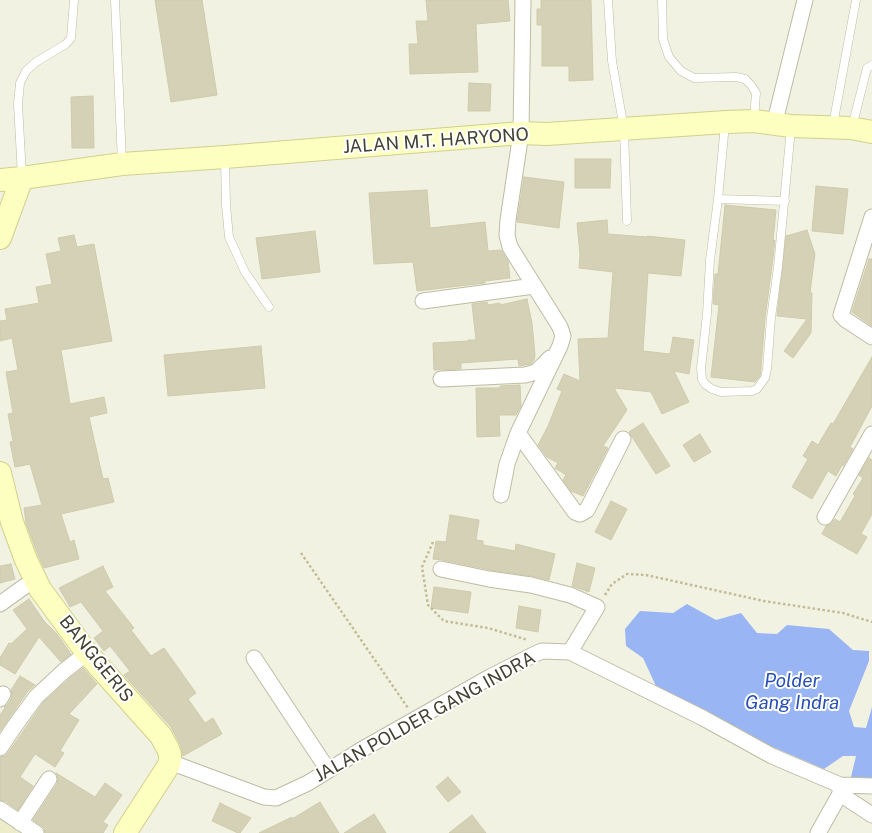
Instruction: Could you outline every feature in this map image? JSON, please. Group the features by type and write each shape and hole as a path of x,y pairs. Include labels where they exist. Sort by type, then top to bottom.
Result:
{"main road":[{"name":"JALAN M.T. HARYONO","path":"0,180 122,164 521,133 547,134 726,122 852,129"},
{"path":"0,238 22,178"},
{"name":"BANGGERIS","path":"0,472 6,524 35,579 87,653 164,741 170,754 170,762"},
{"path":"125,833 170,762"}],"street":[{"path":"501,495 507,464 518,432 560,346 563,336 560,327 510,246 507,235 521,133 523,0"},
{"path":"773,124 805,0"},
{"path":"872,217 841,314 846,320 872,337"},
{"path":"423,301 534,286"},
{"path":"441,379 525,375 536,372 560,346"},
{"path":"518,432 575,512 580,514 588,510 623,439"},
{"path":"825,517 872,434"},
{"path":"441,569 531,585 570,595 598,607 570,652"},
{"path":"0,604 35,579"},
{"name":"JALAN POLDER GANG INDRA","path":"170,762 255,793 276,798 308,783 361,750 490,677 535,654 542,651 570,652 840,789"},
{"path":"0,748 40,693 87,653"},
{"path":"254,658 328,770"},
{"path":"20,822 49,779"},
{"path":"840,789 872,786"},
{"path":"840,789 872,816"},
{"path":"818,833 840,789"},
{"path":"0,809 36,833"}],"lane":[{"path":"22,178 18,104 20,83 26,71 36,62 66,44 71,38 74,0"},
{"path":"115,0 122,164"},
{"path":"608,0 612,62 624,129 627,222"},
{"path":"662,0 663,39 669,57 681,71 694,78 736,77 745,79 756,93 773,124 785,201 767,369 757,389 752,391 721,392 712,389 705,384 701,372 710,260 726,122"},
{"path":"852,129 856,0"},
{"path":"852,129 867,68 872,66"},
{"path":"225,157 229,238 245,272 269,307"},
{"path":"718,199 785,201"}],"path":[{"path":"433,542 422,567 428,605 444,621 488,628 536,642"},
{"path":"301,553 416,720"},
{"path":"598,607 612,584 627,574 646,575 764,601 843,613 872,622"}],"shaded area":[{"path":"0,817 25,833 0,833"}],"water":[{"name":"Polder Gang Indra","path":"687,604 716,620 741,613 757,633 777,634 787,625 829,629 853,650 869,651 869,661 849,711 854,727 866,728 872,707 872,778 851,777 856,756 843,756 824,769 754,739 656,686 643,658 626,646 625,629 640,611 673,613"}],"building":[{"path":"155,0 202,0 217,95 171,102"},
{"path":"426,0 508,0 510,21 476,24 478,72 410,74 409,44 418,44 416,21 428,21"},
{"path":"541,0 591,0 593,80 569,81 569,66 542,66 542,25 537,25 537,9 541,9"},
{"path":"469,83 491,84 490,111 468,111"},
{"path":"93,96 94,148 72,148 71,97"},
{"path":"575,159 611,159 610,188 575,188"},
{"path":"524,177 564,182 559,228 517,222"},
{"path":"816,186 848,189 843,234 812,231"},
{"path":"427,190 430,228 485,222 488,251 501,250 508,261 510,278 417,291 413,262 374,264 369,193"},
{"path":"725,205 776,210 773,241 775,240 761,368 760,376 755,382 711,377 719,305 713,304 715,274 718,274"},
{"path":"607,220 608,234 685,240 681,276 648,273 643,351 670,354 673,337 694,340 689,374 674,371 689,402 662,414 651,392 614,388 627,410 603,446 608,448 583,496 571,491 563,480 566,475 555,468 558,463 547,457 538,445 562,391 557,389 564,374 580,381 578,339 608,338 613,272 579,268 580,255 577,223"},
{"path":"807,230 815,254 810,293 812,293 811,333 793,358 784,351 807,319 777,316 786,236"},
{"path":"315,231 320,272 262,279 256,238"},
{"path":"74,235 77,247 94,244 112,341 61,350 70,404 104,397 107,413 89,417 103,479 108,478 114,502 61,514 70,542 74,540 79,559 44,568 26,523 24,508 42,505 30,464 15,467 10,442 13,441 8,414 13,413 6,372 18,370 12,338 0,341 0,321 7,320 5,309 39,303 36,287 52,284 46,254 61,251 58,238"},
{"path":"869,259 872,259 872,326 852,312"},
{"path":"527,299 532,323 535,355 531,364 519,366 518,359 461,363 461,369 434,370 433,343 476,340 472,304 487,302 488,305 500,303 500,305"},
{"path":"261,346 265,388 168,396 164,355"},
{"path":"872,357 872,406 850,447 853,449 843,466 836,476 828,471 812,499 792,487 808,459 803,456 812,441 818,445 831,423 833,424"},
{"path":"520,385 521,406 516,415 499,415 500,436 477,437 476,388 500,388 500,386"},
{"path":"643,423 670,466 656,474 629,432"},
{"path":"700,434 711,452 694,462 683,445"},
{"path":"869,458 872,460 872,514 861,534 867,537 857,554 822,534 826,526 830,525 835,519 840,522 855,496 853,494 863,478 859,475"},
{"path":"611,501 627,509 611,540 595,532"},
{"path":"450,515 479,520 476,540 483,541 483,545 515,551 516,544 555,554 549,580 433,559 436,541 446,542"},
{"path":"577,563 595,568 589,592 572,586"},
{"path":"11,564 15,579 0,583 0,566"},
{"path":"103,566 113,587 105,591 134,628 131,630 151,656 164,648 196,693 188,699 205,723 213,718 222,734 183,756 180,744 171,727 124,675 130,671 110,646 104,651 94,638 103,631 81,602 70,607 59,588"},
{"path":"434,587 471,592 468,613 431,608"},
{"path":"29,599 71,654 61,662 39,637 15,674 0,665 0,658 9,643 11,644 27,629 13,610"},
{"path":"519,606 541,610 538,632 516,628"},
{"path":"83,668 97,684 69,714 79,720 60,751 64,753 55,767 35,754 20,777 33,786 18,810 5,801 0,800 0,757 8,753 43,703"},
{"path":"20,676 35,685 28,691 0,731 0,715 11,699 11,690"},
{"path":"56,773 95,797 105,783 122,795 103,822 108,825 103,833 45,833 44,828 33,820 57,784"},
{"path":"448,777 461,792 448,802 436,787"},
{"path":"320,802 339,833 259,833 292,817 292,819"},
{"path":"220,803 251,818 240,833 212,821"},
{"path":"374,814 386,833 344,833"},
{"path":"472,815 486,833 449,833"}]}
